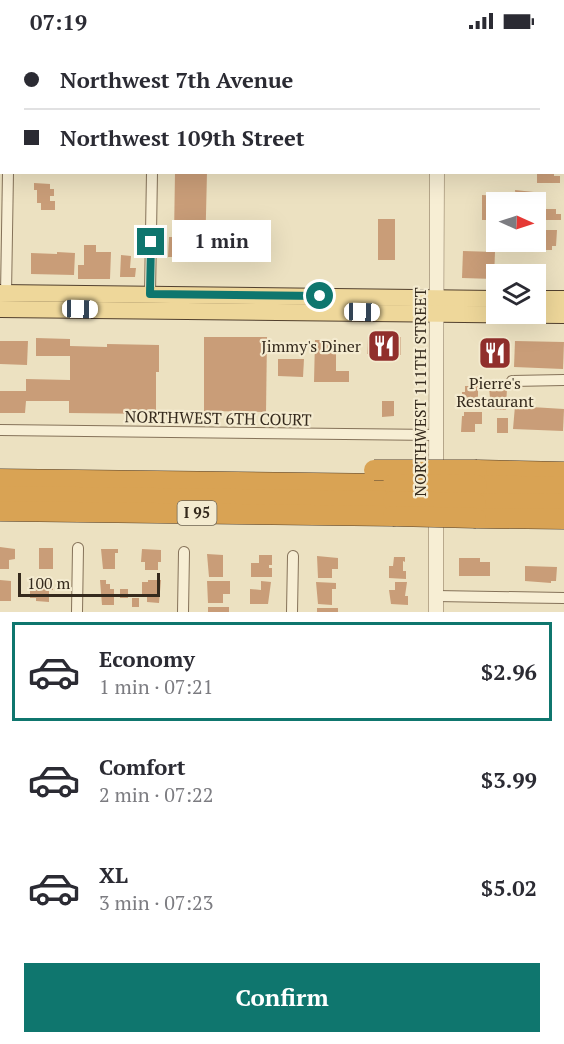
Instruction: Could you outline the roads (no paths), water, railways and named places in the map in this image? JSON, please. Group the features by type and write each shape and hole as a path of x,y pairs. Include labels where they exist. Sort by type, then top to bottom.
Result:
{"highway":[{"name":"I 95","path":"0,466 374,470 477,494 564,519"},
{"name":"I 95","path":"0,511 393,501 477,494 564,472"},
{"path":"0,479 393,501"},
{"path":"0,496 393,501 564,486"},
{"path":"477,494 564,504"}],"main road":[{"path":"80,309 106,303 135,303 150,294"},
{"path":"2,298 150,294 255,296 436,305 564,315"},
{"path":"183,310 203,301 226,301 255,296"},
{"path":"2,298 80,309 183,310 436,305 486,299"},
{"path":"546,299 564,299"}],"street":[{"path":"2,298 8,174"},
{"path":"150,294 152,174"},
{"name":"NORTHWEST 111TH STREET","path":"436,612 437,174"},
{"path":"512,381 564,380"},
{"name":"NORTHWEST 6TH COURT","path":"0,430 436,435"},
{"path":"76,612 78,548"},
{"path":"183,612 184,552"},
{"path":"292,612 293,556"},
{"path":"436,596 564,598"}],"place":[{"name":"Jimmy's Diner","path":"384,346"},
{"name":"Pierre's Restaurant","path":"495,353"}]}
